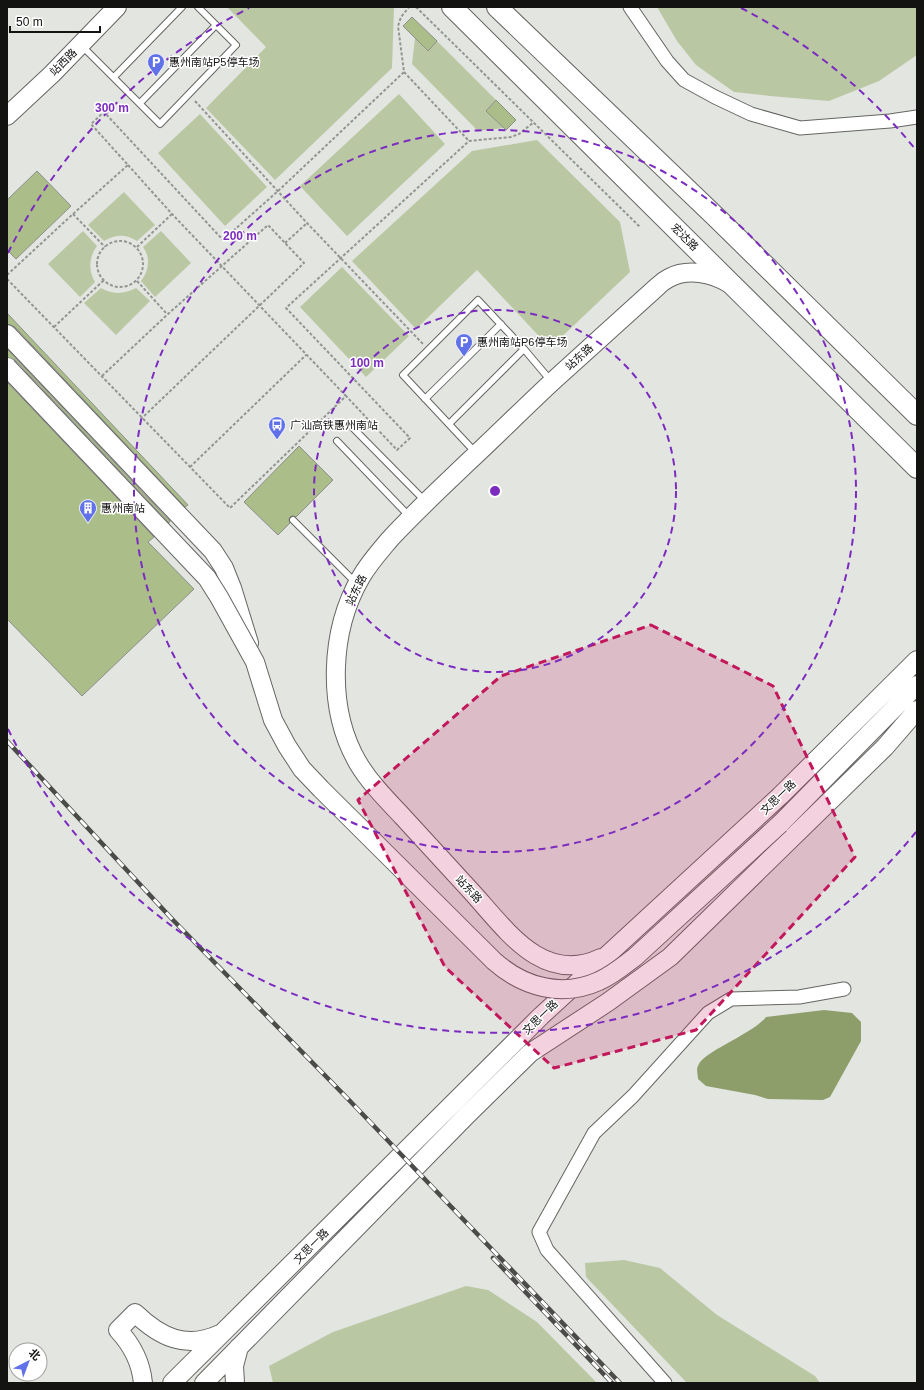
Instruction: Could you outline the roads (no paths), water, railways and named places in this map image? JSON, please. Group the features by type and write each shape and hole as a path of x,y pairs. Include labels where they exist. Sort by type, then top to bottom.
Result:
{"main road":[{"name":"宏达路","path":"452,7 917,468"},
{"path":"498,7 718,219 917,415"}],"street":[{"name":"站西路","path":"7,116 118,7"},
{"path":"630,7 667,61 684,80 714,97 751,114 800,128 890,121 917,117"},
{"name":"站东路","path":"606,956 588,963 570,966 550,963 532,954 507,930 378,790 358,763 342,719 337,696 336,679 338,643 347,609 357,584 371,561 410,517 552,382 658,286 669,278 689,273 704,274 719,278 737,289"},
{"path":"7,334 213,551 224,568 232,588 273,720 287,746 302,768 321,789 494,961 514,976 537,986 561,989 593,984 611,975 635,957 780,824 917,685"},
{"path":"7,368 207,578 255,662"},
{"name":"文思一路","path":"172,1383 541,1016 780,796 917,660"},
{"name":"文思一路","path":"204,1383 466,1116 530,1053 608,1002 670,957 885,747 917,710"},
{"path":"665,1383 547,1250 539,1232 594,1132 633,1096 708,1014 730,999 799,997 844,989"},
{"path":"143,1383 137,1359 132,1348 118,1330 135,1313 159,1333 178,1340 197,1341 224,1332"},
{"path":"235,1383 234,1366 239,1347"}],"lane":[{"path":"114,77 182,7"},
{"path":"81,45 160,124 236,45 198,7"},
{"path":"140,103 216,25"},
{"path":"477,454 403,375 478,300 524,349 552,382"},
{"path":"425,399 501,324"},
{"path":"449,424 524,349"},
{"path":"353,428 426,502"},
{"path":"337,441 410,517"},
{"path":"293,520 357,584"}],"railway":[{"path":"7,741 173,920 349,1100 620,1383"},
{"path":"493,1258 612,1383"}],"place":[{"name":"惠州南站P5停车场","path":"156,77"},
{"name":"惠州南站P6停车场","path":"464,357"},
{"name":"广汕高铁惠州南站","path":"277,440"},
{"name":"惠州南站","path":"88,523"}]}
